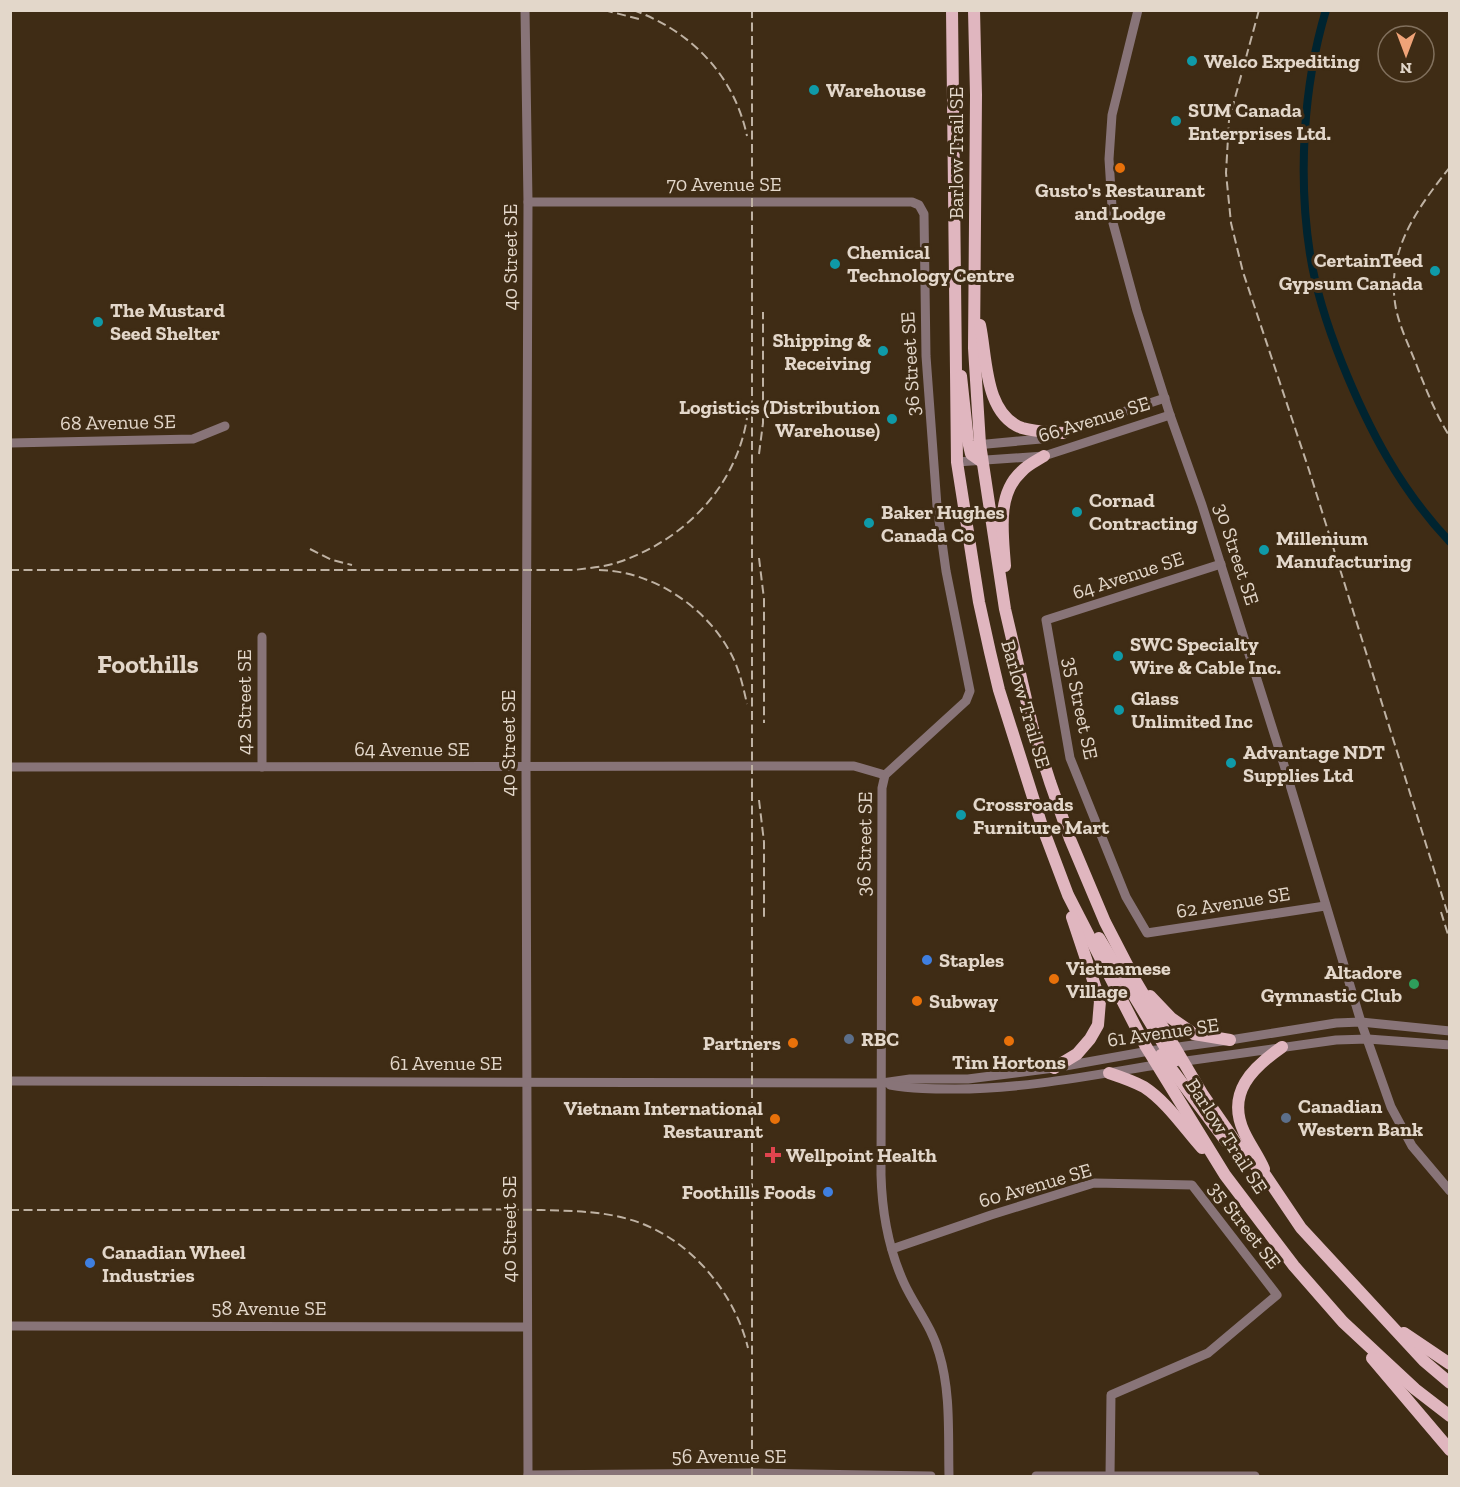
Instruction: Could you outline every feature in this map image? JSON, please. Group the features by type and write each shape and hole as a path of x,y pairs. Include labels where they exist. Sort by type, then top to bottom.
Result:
{"main road":[{"name":"Barlow Trail SE","path":"952,10 957,462 979,602 999,690 1042,826 1068,895 1149,1051 1163,1064 1225,1175 1294,1266 1343,1322 1415,1389 1449,1416"},
{"name":"Barlow Trail SE","path":"975,10 974,445 981,461 1005,609 1033,729 1050,782 1070,839 1105,922 1171,1048 1183,1062 1244,1154 1266,1176 1301,1228 1424,1361 1449,1383"},
{"path":"975,302 983,341 986,376 1000,410 1021,428 1063,433"},
{"path":"955,336 974,445"},
{"path":"1005,609 1002,525 1004,503 1008,489 1020,472 1044,456"},
{"path":"1054,1068 1077,1054 1090,1039 1098,1025 1100,1001 1070,911 1068,895"},
{"path":"1083,925 1098,938 1171,1048"},
{"path":"1135,980 1171,1018 1194,1034 1230,1040"},
{"path":"1266,1176 1264,1167 1244,1131 1239,1117 1238,1099 1251,1071 1262,1060 1282,1047"},
{"path":"1163,1064 1231,1149 1244,1154"},
{"path":"1109,1073 1145,1088 1163,1104 1225,1175"},
{"path":"1386,1321 1449,1364"},
{"path":"1343,1322 1449,1450"}],"street":[{"name":"40 Street SE","path":"525,10 528,202 525,766 528,1476"},
{"name":"30 Street SE","path":"1138,10 1112,115 1109,159 1113,223 1137,311 1221,564 1361,1022 1390,1107 1412,1146 1449,1191"},
{"name":"70 Avenue SE","path":"528,202 912,201 920,205"},
{"name":"36 Street SE","path":"920,205 924,214 926,356 937,506 946,571 970,691 966,701 885,776 882,788 882,1210 904,1283 932,1331 940,1354 947,1395 949,1476"},
{"name":"66 Avenue SE","path":"956,446 1041,439 1165,398"},
{"name":"66 Avenue SE","path":"957,462 1044,456 1170,415"},
{"name":"68 Avenue SE","path":"10,443 193,439 225,426"},
{"name":"64 Avenue SE","path":"1046,620 1221,564"},
{"name":"35 Street SE","path":"1046,620 1070,758 1126,897 1147,933"},
{"name":"42 Street SE","path":"261,767 262,637"},
{"name":"64 Avenue SE","path":"10,767 854,766 885,776"},
{"name":"62 Avenue SE","path":"1147,933 1325,906"},
{"name":"61 Avenue SE","path":"10,1081 882,1083 910,1079 968,1079 1054,1068 1310,1027 1361,1022 1449,1031"},
{"name":"61 Avenue SE","path":"882,1083 911,1089 987,1089 1062,1081 1163,1064 1336,1040 1368,1039 1449,1045"},
{"name":"60 Avenue SE","path":"892,1249 991,1215 1094,1184 1192,1185"},
{"name":"35 Street SE","path":"1110,1476 1111,1395 1208,1353 1277,1295 1192,1185"},
{"name":"58 Avenue SE","path":"10,1326 527,1327"},
{"name":"56 Avenue SE","path":"528,1476 752,1473 931,1476"},
{"path":"1036,1476 1255,1476"}],"waterway":[{"path":"1326,10 1312,69 1305,132 1306,225 1316,282 1337,350 1363,412 1401,480 1450,542"}],"railway":[{"path":"412,11 446,10"},
{"path":"604,10 639,19"},
{"path":"633,10 673,30 707,58 721,75 732,94 747,136"},
{"path":"752,10 752,1476"},
{"path":"1259,10 1229,120 1226,173 1231,223 1243,272 1309,470 1450,921"},
{"path":"1450,167 1426,199 1406,232 1395,268 1394,288 1396,309 1402,329 1431,400 1450,437"},
{"path":"759,454 763,423 763,312"},
{"path":"10,570 574,570 608,565 643,552 665,540 703,508 732,467 747,418"},
{"path":"310,549 332,560 352,565"},
{"path":"759,558 764,599 764,723"},
{"path":"599,570 619,572 657,584 692,606 719,635 730,652 747,704"},
{"path":"759,800 764,842 764,917"},
{"path":"1441,912 1450,941"},
{"path":"10,1210 526,1210 580,1211 618,1216 662,1233 696,1258 723,1291 742,1328 748,1348"}],"place":[{"name":"Welco Expediting","path":"1192,61"},
{"name":"Warehouse","path":"814,90"},
{"name":"SUM Canada Enterprises Ltd.","path":"1176,121"},
{"name":"Gusto's Restaurant and Lodge","path":"1120,168"},
{"name":"Chemical Technology Centre","path":"835,264"},
{"name":"CertainTeed Gypsum Canada","path":"1435,271"},
{"name":"The Mustard Seed Shelter","path":"98,322"},
{"name":"Shipping & Receiving","path":"883,351"},
{"name":"Logistics (Distribution Warehouse)","path":"892,419"},
{"name":"Cornad Contracting","path":"1077,512"},
{"name":"Baker Hughes Canada Co","path":"869,523"},
{"name":"Millenium Manufacturing","path":"1264,550"},
{"name":"SWC Specialty Wire & Cable Inc.","path":"1118,656"},
{"name":"Glass Unlimited Inc","path":"1119,710"},
{"name":"Advantage NDT Supplies Ltd","path":"1231,763"},
{"name":"Crossroads Furniture Mart","path":"961,815"},
{"name":"Staples","path":"927,960"},
{"name":"Vietnamese Village","path":"1054,979"},
{"name":"Altadore Gymnastic Club","path":"1414,984"},
{"name":"Subway","path":"917,1001"},
{"name":"RBC","path":"849,1039"},
{"name":"Tim Hortons","path":"1009,1041"},
{"name":"Partners","path":"793,1043"},
{"name":"Canadian Western Bank","path":"1286,1118"},
{"name":"Vietnam International Restaurant","path":"775,1119"},
{"name":"Wellpoint Health","path":"773,1155"},
{"name":"Foothills Foods","path":"828,1192"},
{"name":"Canadian Wheel Industries","path":"90,1263"}],"district":[{"name":"Foothills","path":"148,664"}]}
